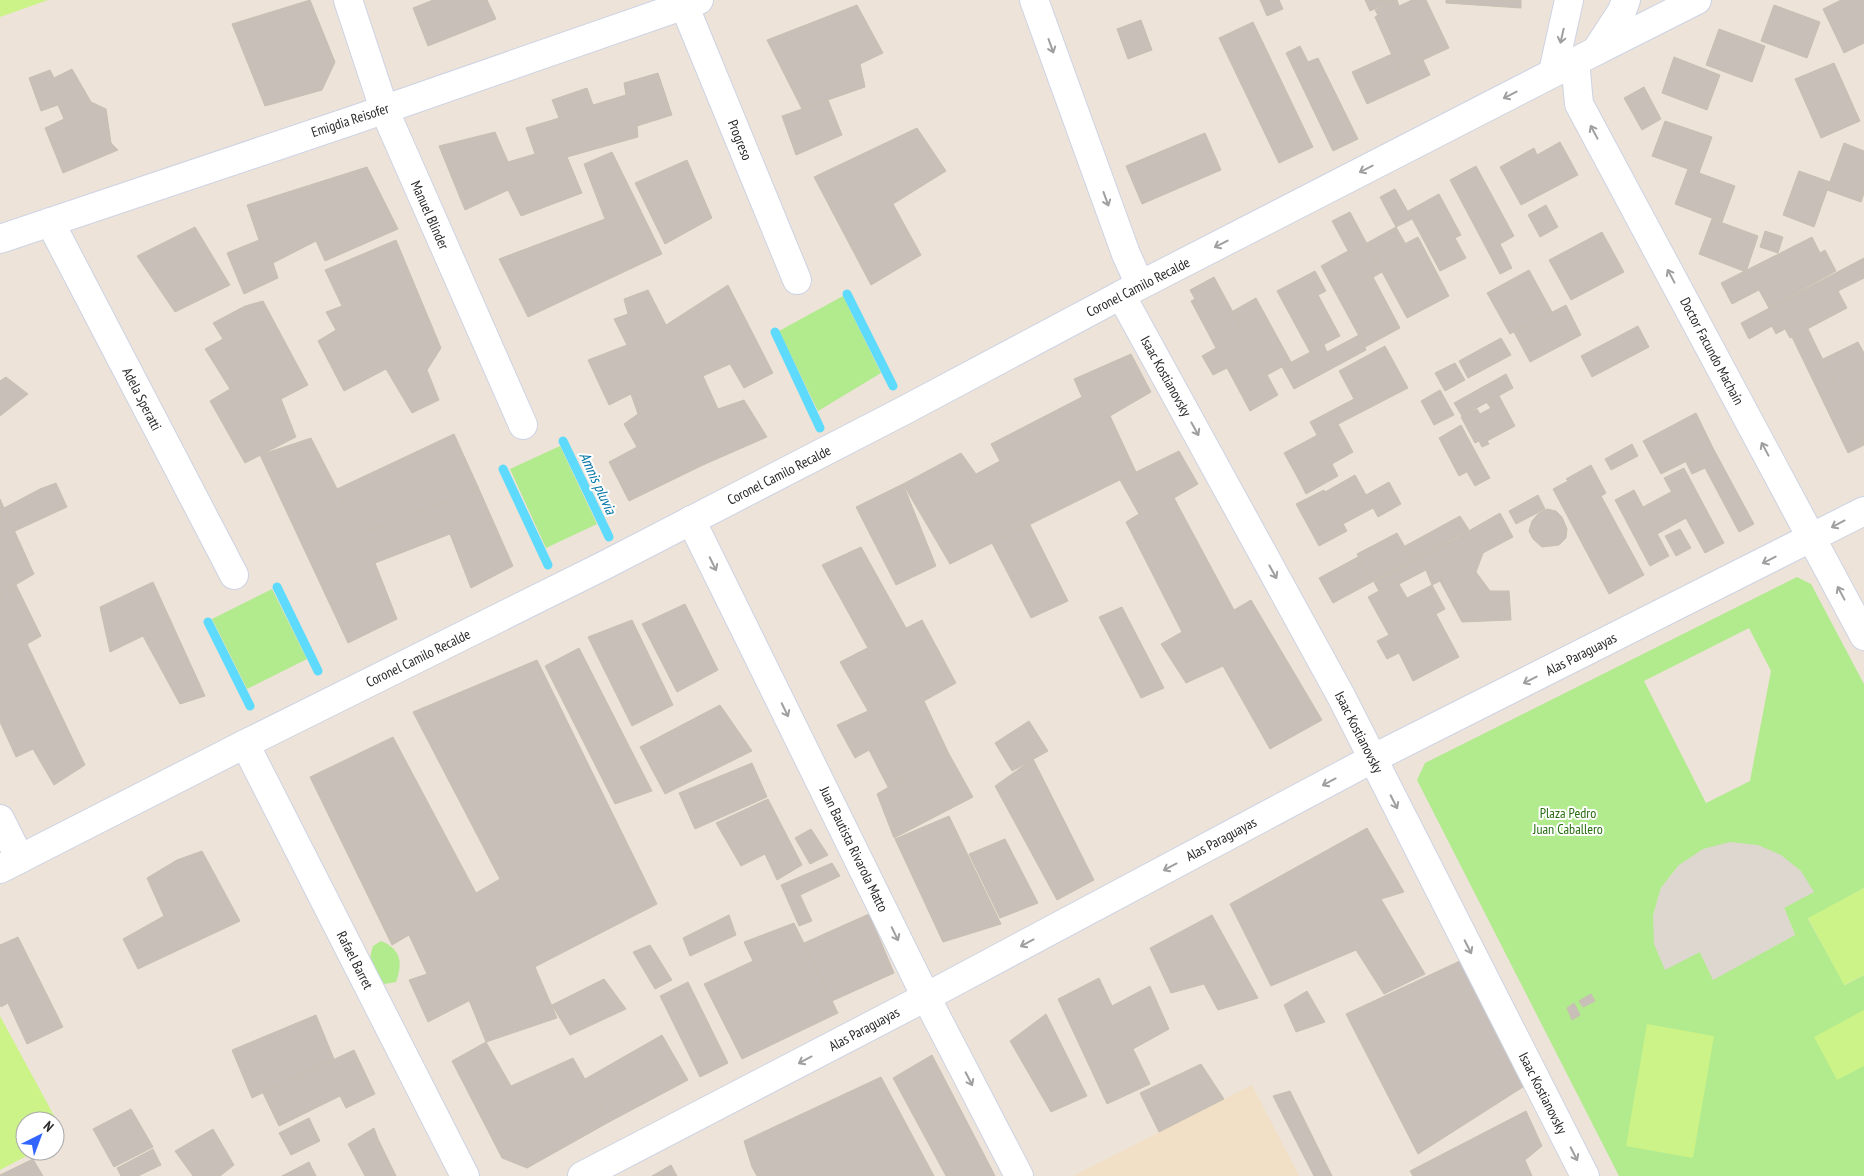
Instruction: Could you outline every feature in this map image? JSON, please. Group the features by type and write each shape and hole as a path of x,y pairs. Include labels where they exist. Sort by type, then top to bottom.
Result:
{"street":[{"name":"Manuel Blinder","path":"348,0 384,109 523,425"},
{"name":"Isaac Kostianovsky","path":"1034,0 1126,254 1131,290 1341,696 1585,1176"},
{"name":"Doctor Facundo Machaín","path":"1569,0 1579,104 1864,636"},
{"path":"1574,61 1622,10 1626,0"},
{"name":"Coronel Camilo Recalde","path":"10,864 244,744 603,566 1574,61 1698,0"},
{"name":"Emigdia Reisofer","path":"0,239 384,109 688,2"},
{"name":"Progreso","path":"688,2 797,280"},
{"name":"Adela Speratti","path":"50,222 234,575"},
{"name":"Alas Paraguayas","path":"582,1176 926,997 1372,759 1864,511"},
{"name":"Juan Bautista Rivarola Matto","path":"691,520 926,997 1019,1176"},
{"name":"Rafael Barret","path":"244,744 466,1176"},
{"path":"0,819 10,864"}],"shaded area":[{"path":"1730,842 1758,845 1781,855 1801,871 1814,892 1784,908 1795,935 1713,980 1700,952 1665,970 1654,944 1653,916 1661,888 1679,865 1703,849"},
{"path":"1252,1085 1299,1176 1073,1176"}],"green space":[{"path":"0,0 48,0 0,17"},
{"path":"843,296 881,373 818,411 779,331"},
{"path":"560,446 597,524 546,548 510,469"},
{"name":"Plaza Pedro Juan Caballero","path":"1797,577 1811,584 1864,684 1864,888 1808,919 1845,985 1864,975 1864,1176 1619,1176 1417,780 1425,763","holes":["1749,628 1771,671 1750,781 1706,803 1644,681","1679,865 1784,908 1795,935 1713,979 1700,952 1653,916 1661,888"]},
{"path":"272,589 307,659 247,689 212,619"},
{"path":"1864,888 1864,975 1844,985 1808,918"},
{"path":"381,941 393,948 399,957 400,963 396,982 385,984 371,967 370,958 373,946"},
{"path":"1864,1010 1864,1066 1837,1080 1814,1037"},
{"path":"0,1016 51,1111 15,1111 15,1161 17,1161 0,1170"},
{"path":"1647,1024 1714,1036 1693,1158 1626,1146"}],"building":[{"path":"310,0 335,62 322,90 265,106 232,24"},
{"path":"433,0 487,0 496,19 428,46 413,8"},
{"path":"1260,0 1279,0 1283,9 1267,16"},
{"path":"1365,0 1394,0 1370,11"},
{"path":"1397,0 1399,6 1412,0 1426,0 1449,48 1399,71 1375,17 1378,15 1375,10"},
{"path":"1446,0 1521,0 1521,8 1446,3"},
{"path":"1841,0 1864,0 1864,43 1844,53 1823,9"},
{"path":"857,5 883,53 860,64 865,87 802,109 767,40"},
{"path":"1774,5 1820,22 1807,58 1761,41"},
{"path":"1141,20 1152,50 1128,59 1117,29"},
{"path":"1253,22 1313,147 1279,163 1219,38"},
{"path":"1719,29 1765,46 1752,82 1706,65"},
{"path":"1300,46 1308,62 1318,58 1358,139 1333,151 1286,53"},
{"path":"1392,54 1399,71 1423,60 1430,75 1367,104 1352,72"},
{"path":"1674,57 1720,75 1707,110 1662,93"},
{"path":"1834,63 1860,121 1821,138 1795,79"},
{"path":"72,69 91,102 106,109 111,143 118,150 63,173 45,128 64,119 58,105 41,111 29,78 50,70 54,78"},
{"path":"658,73 672,115 637,126 638,137 567,157 582,193 521,216 508,190 465,210 439,146 495,132 508,162 535,154 526,128 559,118 552,100 587,88 593,105 626,95 624,83"},
{"path":"1644,87 1661,119 1642,130 1624,98"},
{"path":"828,100 842,135 796,155 782,116"},
{"path":"1665,121 1712,137 1699,173 1652,156"},
{"path":"917,128 946,171 893,204 921,255 871,285 814,177"},
{"path":"1205,133 1221,170 1142,204 1126,166"},
{"path":"1560,142 1578,175 1521,205 1500,167 1534,148 1537,155"},
{"path":"1844,143 1864,151 1864,193 1861,202 1827,190"},
{"path":"612,152 662,254 528,317 499,259 605,219 584,164"},
{"path":"687,160 712,218 665,244 635,183"},
{"path":"1476,166 1514,236 1500,244 1512,268 1500,274 1450,180"},
{"path":"367,167 398,229 325,261 316,241 273,263 278,278 244,294 227,253 259,240 247,205"},
{"path":"1688,169 1735,186 1722,222 1675,204"},
{"path":"1799,171 1830,182 1814,227 1783,215"},
{"path":"1395,189 1412,219 1396,227 1380,197"},
{"path":"1439,194 1461,235 1455,238 1466,258 1440,271 1408,211"},
{"path":"1546,205 1558,227 1540,237 1528,215"},
{"path":"1350,212 1382,272 1365,282 1332,221"},
{"path":"1712,219 1758,236 1746,272 1699,254"},
{"path":"195,227 230,285 175,312 137,256"},
{"path":"1396,227 1405,243 1375,259 1367,243"},
{"path":"1765,231 1783,237 1778,253 1760,247"},
{"path":"1602,232 1624,272 1571,300 1549,260"},
{"path":"1418,237 1449,296 1407,318 1375,259"},
{"path":"1812,237 1820,253 1825,250 1836,271 1769,308 1759,290 1732,304 1721,283"},
{"path":"396,240 441,348 427,370 439,400 412,413 386,369 344,391 318,341 336,330 326,312 342,306 325,270"},
{"path":"1348,251 1365,282 1373,277 1400,328 1365,347 1321,266"},
{"path":"1864,258 1864,278 1838,291 1847,308 1790,338 1785,329 1776,334 1772,326 1749,339 1741,323"},
{"path":"1529,270 1552,312 1510,334 1487,293"},
{"path":"1315,271 1326,291 1318,295 1340,336 1310,352 1277,291"},
{"path":"1214,277 1278,395 1250,411 1227,368 1213,375 1202,356 1216,348 1191,301 1195,299 1190,290"},
{"path":"728,285 773,373 744,388 730,364 703,376 718,409 744,400 767,437 703,465 629,501 609,462 637,447 624,424 638,414 631,394 609,405 588,360 627,345 614,319 628,314 624,299 648,290 666,325"},
{"path":"1256,298 1291,362 1267,375 1233,311"},
{"path":"263,301 308,385 281,399 296,437 245,463 210,401 230,389 205,349 223,339 213,323 245,306"},
{"path":"1566,305 1581,335 1530,362 1514,332"},
{"path":"1638,326 1649,347 1592,377 1581,356"},
{"path":"1808,329 1864,445 1848,453 1792,337"},
{"path":"1359,335 1366,350 1294,389 1282,367 1324,345 1327,352"},
{"path":"1501,338 1511,355 1468,378 1459,361"},
{"path":"1858,342 1864,353 1864,445 1823,359"},
{"path":"1385,346 1408,388 1317,435 1310,422 1354,399 1339,371"},
{"path":"1131,354 1151,392 1110,416 1136,472 950,564 903,484 961,453 976,474 1000,461 991,444 1082,397 1074,379"},
{"path":"1455,363 1465,380 1445,391 1435,373"},
{"path":"1506,374 1513,388 1462,416 1454,403"},
{"path":"6,377 28,394 0,416 0,381"},
{"path":"1440,390 1454,415 1434,425 1421,401"},
{"path":"1499,396 1515,426 1487,441 1489,444 1482,447 1479,441 1475,443 1461,417 1477,409 1480,414 1491,408 1487,403"},
{"path":"1696,413 1713,448 1661,474 1643,441"},
{"path":"1338,424 1353,452 1300,482 1284,453"},
{"path":"1461,425 1482,464 1459,476 1439,438"},
{"path":"454,434 479,489 360,534 337,489"},
{"path":"311,438 375,563 397,619 348,643 260,455"},
{"path":"1632,444 1638,456 1611,470 1605,459"},
{"path":"1713,448 1754,524 1739,532 1705,468 1692,474 1686,462"},
{"path":"1179,451 1198,484 1174,498 1234,610 1251,600 1322,720 1270,749 1223,666 1186,683 1161,644 1182,632 1126,522 1139,514 1120,480"},
{"path":"1332,464 1338,476 1306,494 1300,482"},
{"path":"1482,464 1490,478 1475,486 1467,472"},
{"path":"1591,465 1606,493 1601,496 1644,575 1609,594 1553,489 1568,481 1566,479"},
{"path":"1684,468 1724,543 1705,553 1664,478"},
{"path":"1355,475 1373,508 1343,524 1325,492"},
{"path":"1389,482 1401,504 1378,517 1366,495"},
{"path":"56,483 67,507 15,531 4,508 40,489"},
{"path":"903,484 936,566 896,585 856,507"},
{"path":"479,489 513,566 471,588 450,534 375,563 360,534"},
{"path":"1324,490 1347,531 1319,546 1296,504"},
{"path":"1634,490 1669,556 1650,566 1615,500"},
{"path":"1671,492 1686,518 1657,534 1643,507"},
{"path":"1538,495 1545,509 1516,524 1509,511"},
{"path":"0,499 34,574 0,594"},
{"path":"1547,509 1556,511 1562,517 1567,529 1566,538 1559,545 1542,547 1533,539 1529,531 1532,521 1538,514"},
{"path":"1500,513 1513,537 1483,553 1476,572 1490,591 1509,591 1511,620 1462,622 1440,581 1453,540"},
{"path":"1460,516 1469,530 1413,561 1405,546"},
{"path":"1030,525 1068,601 1031,618 992,543"},
{"path":"1680,529 1691,548 1676,556 1665,536"},
{"path":"1397,533 1413,561 1372,582 1357,554"},
{"path":"1453,540 1440,581 1432,585 1426,570 1399,584 1397,581 1379,591 1374,582"},
{"path":"861,547 906,628 868,648 822,565"},
{"path":"1358,557 1372,582 1333,603 1319,578"},
{"path":"1397,581 1407,598 1432,585 1445,609 1436,614 1459,657 1413,681 1399,653 1387,659 1377,641 1389,635 1368,597"},
{"path":"153,582 205,696 180,704 143,636 110,652 100,607"},
{"path":"16,585 41,636 27,644 85,765 54,785 33,749 16,757 0,722 0,594"},
{"path":"685,604 718,670 677,692 642,624"},
{"path":"1122,607 1164,688 1141,698 1099,617"},
{"path":"632,620 673,705 632,726 588,637"},
{"path":"922,620 956,683 924,701 948,752 888,787 869,750 855,758 837,725 868,711 840,662"},
{"path":"579,648 652,791 615,804 545,666"},
{"path":"537,660 657,904 428,1022 409,980 427,974 409,935 392,945 310,777 393,737 476,893 500,879 413,712"},
{"path":"720,705 752,751 665,794 640,747"},
{"path":"1029,721 1048,751 1012,771 995,743"},
{"path":"948,752 973,797 894,838 877,794"},
{"path":"1033,759 1094,880 1057,900 995,786"},
{"path":"752,763 767,797 695,829 679,793"},
{"path":"768,799 802,865 777,880 765,854 741,866 716,823"},
{"path":"949,816 1001,924 943,942 895,839"},
{"path":"1367,828 1404,892 1381,899 1425,974 1384,994 1356,950 1271,986 1230,904"},
{"path":"811,829 828,855 810,864 795,838"},
{"path":"1005,839 1038,903 1000,918 969,854"},
{"path":"202,851 240,921 138,969 123,939 164,916 147,878 177,860"},
{"path":"832,863 840,876 800,895 812,921 799,926 781,885"},
{"path":"869,914 894,973 832,1001 804,943"},
{"path":"729,915 736,935 690,956 683,938"},
{"path":"1212,915 1258,998 1218,1010 1204,984 1171,993 1150,948"},
{"path":"794,923 838,1013 742,1059 704,984 753,961 744,942"},
{"path":"18,937 63,1027 27,1044 8,1003 1,1007 0,1004 0,945"},
{"path":"650,945 672,980 655,989 633,952"},
{"path":"1460,961 1523,1087 1418,1154 1346,1014"},
{"path":"535,967 557,1018 486,1042 469,1000"},
{"path":"1099,978 1112,1006 1150,986 1169,1029 1133,1049 1150,1084 1107,1104 1058,999"},
{"path":"604,979 626,1009 570,1035 552,1005"},
{"path":"688,982 728,1063 700,1077 660,996"},
{"path":"1307,991 1325,1022 1296,1032 1284,1005"},
{"path":"1591,994 1595,1001 1583,1007 1579,1001"},
{"path":"1574,1003 1580,1015 1572,1020 1567,1008"},
{"path":"1046,1014 1087,1096 1051,1112 1010,1041"},
{"path":"316,1015 334,1059 252,1098 232,1050"},
{"path":"662,1035 688,1080 609,1122 585,1079"},
{"path":"486,1042 511,1086 573,1058 609,1122 527,1168 502,1158 452,1061"},
{"path":"354,1050 375,1094 346,1108 340,1096 279,1126 263,1093"},
{"path":"932,1055 995,1176 946,1176 893,1078"},
{"path":"1201,1064 1224,1099 1159,1132 1140,1093"},
{"path":"881,1077 934,1176 757,1176 752,1167 744,1141"},
{"path":"1290,1091 1332,1176 1314,1176 1273,1096"},
{"path":"131,1109 153,1147 114,1167 93,1129"},
{"path":"1526,1111 1542,1146 1525,1160 1532,1176 1413,1176 1410,1171"},
{"path":"309,1118 320,1141 291,1155 279,1133"},
{"path":"374,1128 396,1176 365,1176 348,1144"},
{"path":"213,1129 234,1165 220,1176 193,1176 175,1151"},
{"path":"153,1149 161,1165 138,1176 121,1176 117,1168"},
{"path":"29,1161 34,1161 43,1176 0,1176"},
{"path":"309,1162 316,1176 282,1176"},
{"path":"671,1165 677,1176 652,1176"}],"waterway":[{"name":"Amnis pluvia","path":"847,294 893,386"},
{"name":"Amnis pluvia","path":"775,332 820,428"},
{"name":"Amnis pluvia","path":"563,441 609,537"},
{"name":"Amnis pluvia","path":"503,469 548,565"},
{"name":"Amnis pluvia","path":"277,587 318,671"},
{"name":"Amnis pluvia","path":"208,622 250,706"}]}
